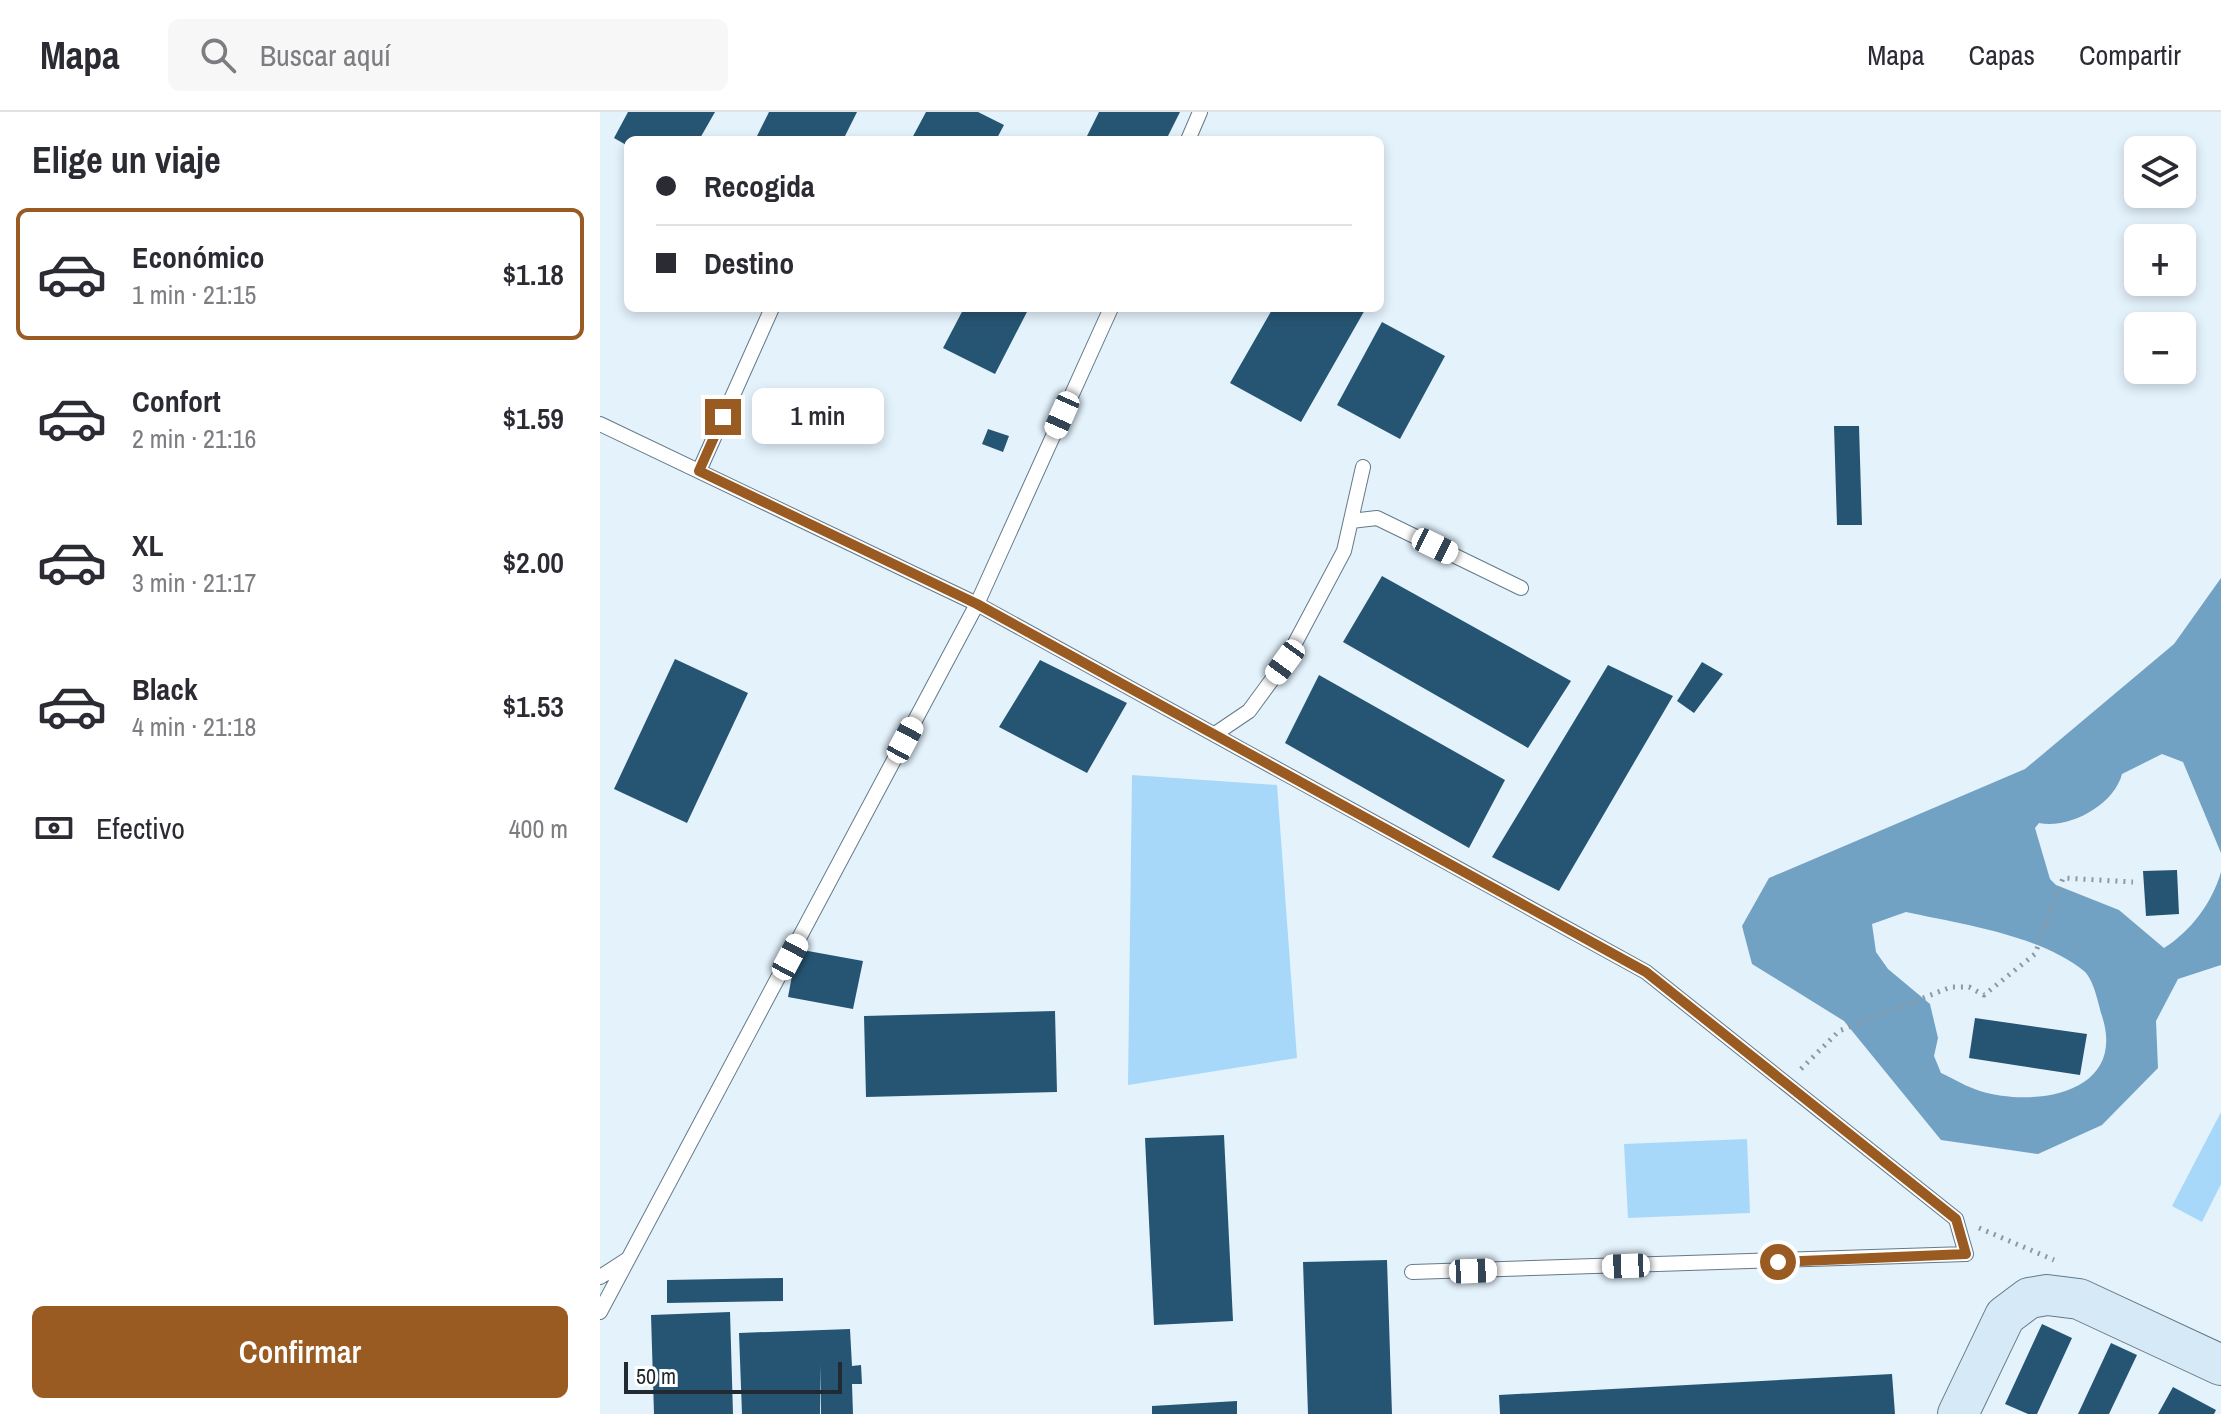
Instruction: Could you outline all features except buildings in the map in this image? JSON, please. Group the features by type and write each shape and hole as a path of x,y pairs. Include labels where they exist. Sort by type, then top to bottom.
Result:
{"street":[{"path":"1958,1414 2005,1316 2029,1298 2047,1295 2079,1299 2221,1365"}],"lane":[{"path":"1190,136 1200,112"},
{"path":"699,471 770,312"},
{"path":"600,1312 977,604 1109,312"},
{"path":"600,424 977,604 1646,972 1956,1219 1966,1254 1412,1272"},
{"path":"1215,734 1249,711 1285,662 1344,551 1363,467"},
{"path":"1351,521 1377,518 1521,588"},
{"path":"600,1277 631,1257"}],"path":[{"path":"1786,1083 1839,1031 1951,987 1969,987 1984,995 2035,954 2063,878 2133,882"}],"shaded area":[{"path":"2221,578 2221,853 2183,762 2162,754 2122,774 2110,796 2089,812 2064,822 2039,823 2035,828 2050,879 2056,885 2119,910 2164,948 2199,915 2212,895 2221,872 2221,965 2178,979 2156,1021 2158,1068 2102,1125 2038,1154 1941,1140 1844,1021 1752,964 1742,926 1769,878 2025,769 2174,644","holes":["1906,912 1999,932 2045,948 2084,971 2095,992 2106,1042 2101,1063 2089,1078 2071,1089 2026,1097 1980,1091 1941,1073 1934,1056 1938,1038 1930,1004 1888,969 1876,952 1872,924"]},
{"path":"1132,775 1277,785 1297,1058 1128,1085"},
{"path":"2221,1112 2221,1184 2202,1222 2172,1206"},
{"path":"1747,1139 1750,1213 1628,1218 1624,1144"}],"route":[{"path":"723,417 699,471 977,604 1646,972 1956,1219 1966,1254 1778,1262"}]}
